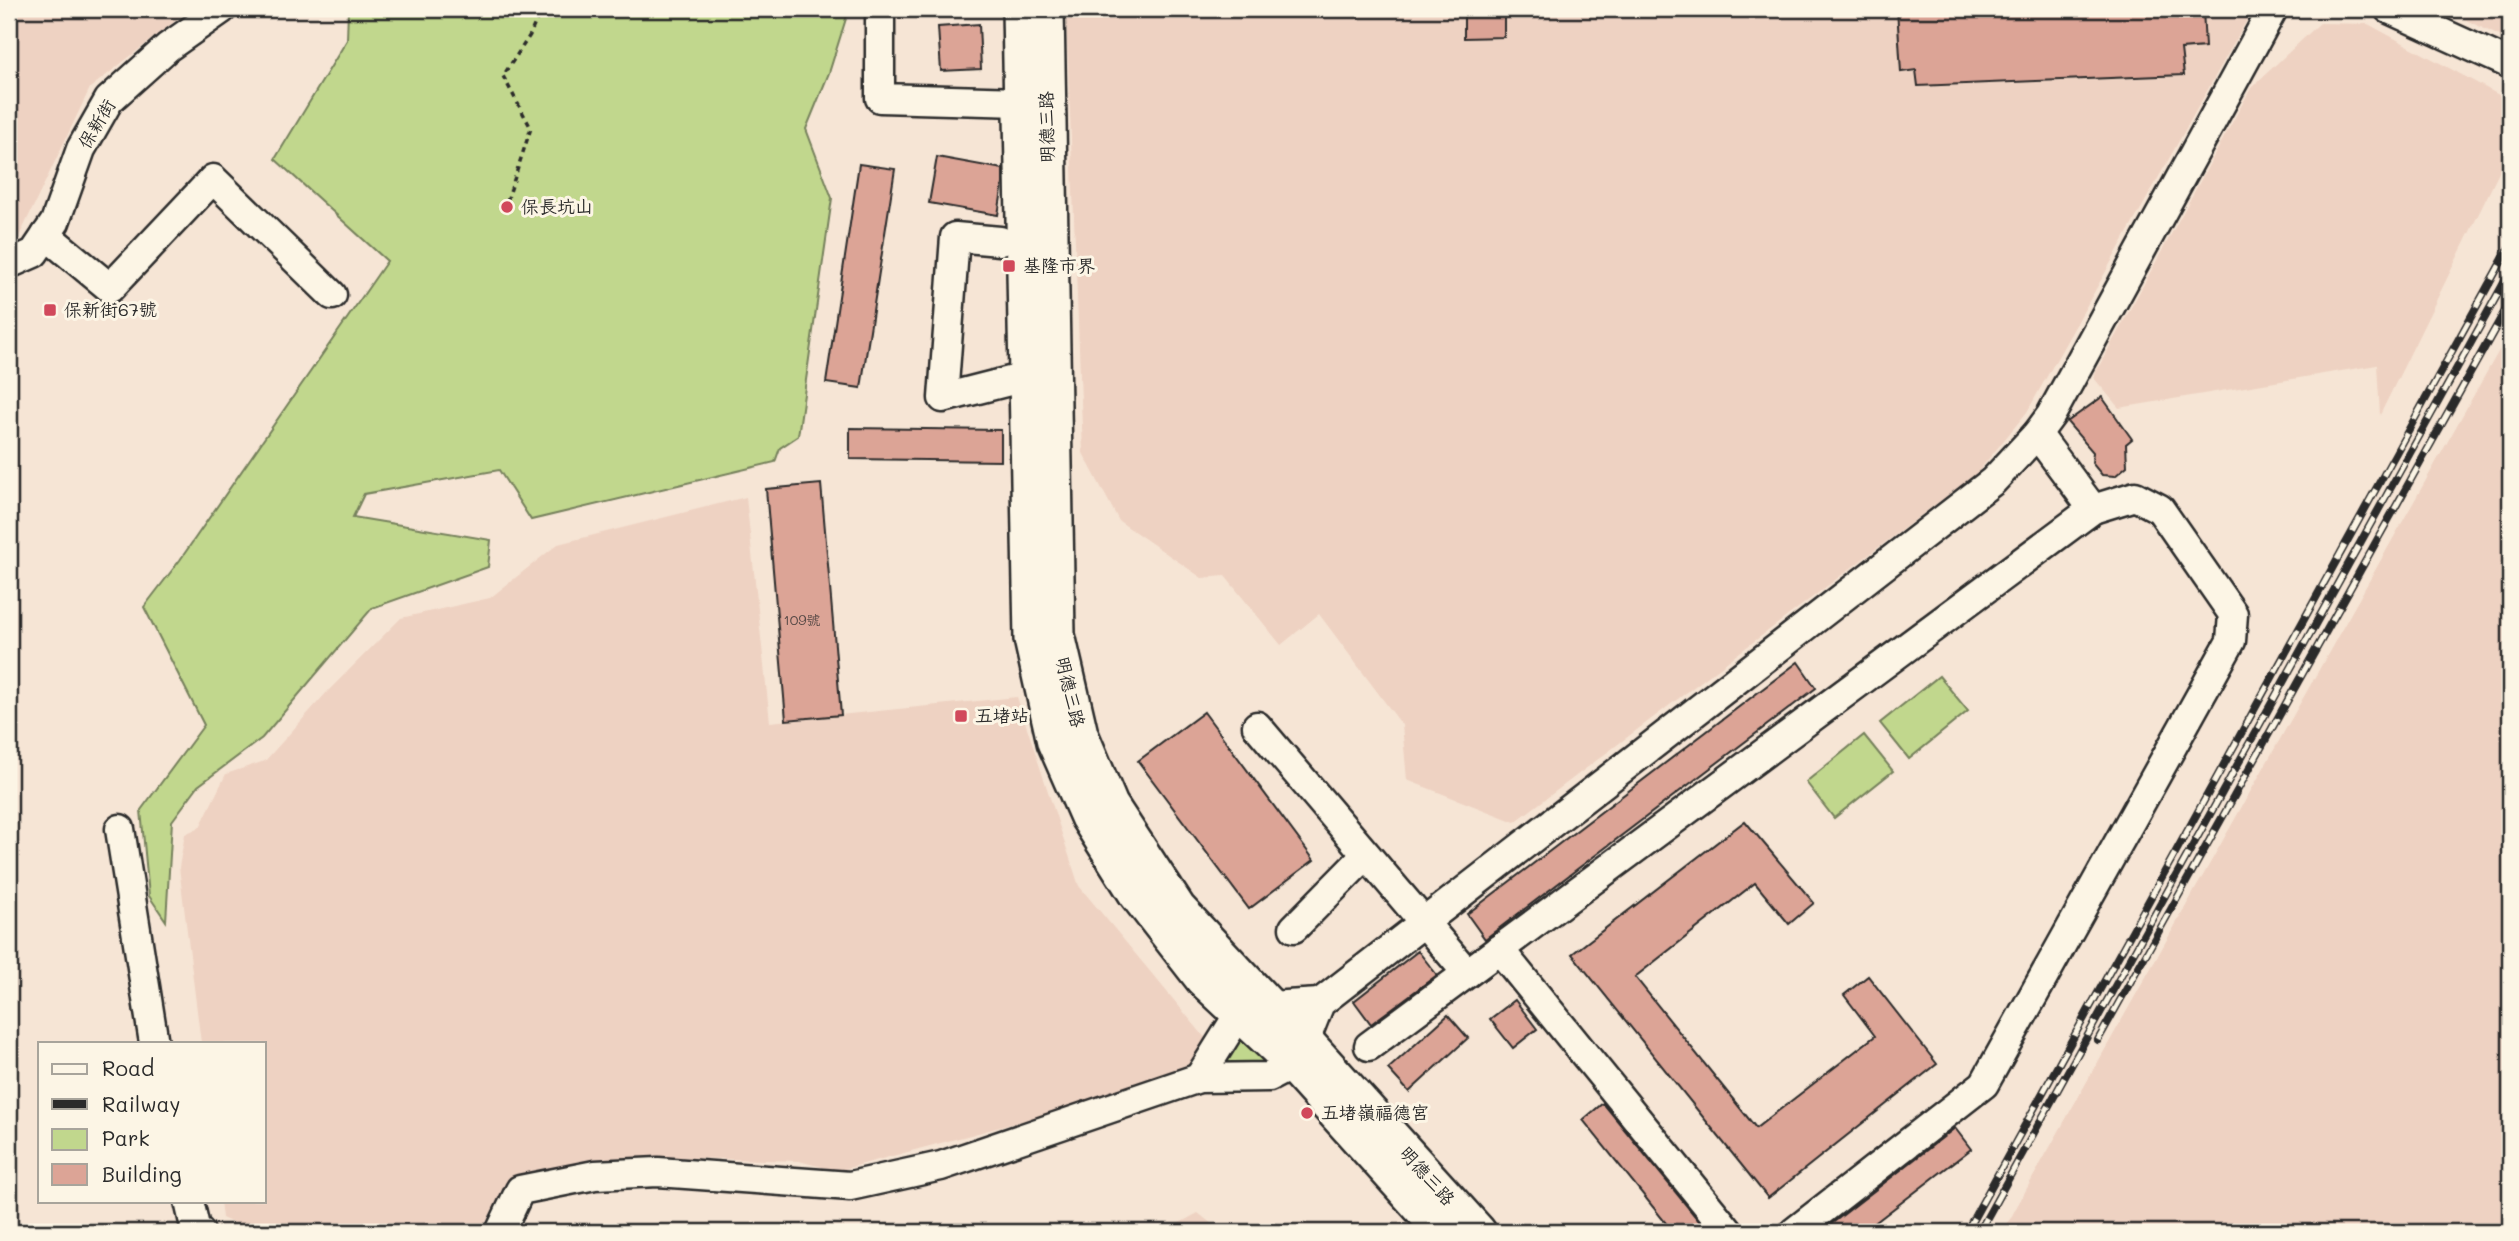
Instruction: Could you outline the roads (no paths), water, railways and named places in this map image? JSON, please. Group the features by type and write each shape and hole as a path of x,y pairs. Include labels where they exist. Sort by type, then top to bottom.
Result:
{"main road":[{"name":"明德三路","path":"1020,9 1021,102 1057,635 1080,734 1110,805 1178,909 1254,1010 1478,1232"},
{"name":"明德三路","path":"1038,377 1046,9"},
{"name":"明德三路","path":"1298,1053 1443,1232"}],"street":[{"name":"保新街","path":"9,264 34,253 55,222 81,149 109,100 168,47 222,9"},
{"path":"880,9 880,98 1021,102"},
{"path":"500,1232 520,1190 595,1175 657,1172 850,1186 941,1166 1199,1078 1269,1077 1298,1053 1320,1003 1993,481 2037,434 2050,415 2273,9"},
{"path":"2389,9 2510,64"},
{"path":"46,235 110,288 213,179 332,295"},
{"path":"1000,241 955,237 943,398 1038,377"},
{"path":"2037,434 2093,509"},
{"path":"1369,1046 2093,509 2135,496 2160,509 2233,614 2231,641 1984,1084 1794,1232"},
{"path":"1257,726 1467,973"},
{"path":"120,829 154,1042"},
{"path":"1294,928 1366,855"},
{"path":"1499,949 1729,1232"},
{"path":"1199,1078 1254,1010 1320,1003"},
{"path":"189,1202 195,1227 200,1232"}],"railway":[{"path":"1966,1232 2510,246"},
{"path":"1979,1232 2510,272"},
{"path":"2098,1040 2510,302"}],"place":[{"name":"保長坑山","path":"507,207"},
{"name":"基隆市界","path":"1009,266"},
{"name":"保新街67號","path":"50,310"},
{"name":"五堵站","path":"961,716"},
{"name":"五堵嶺福德宮","path":"1307,1113"}]}
